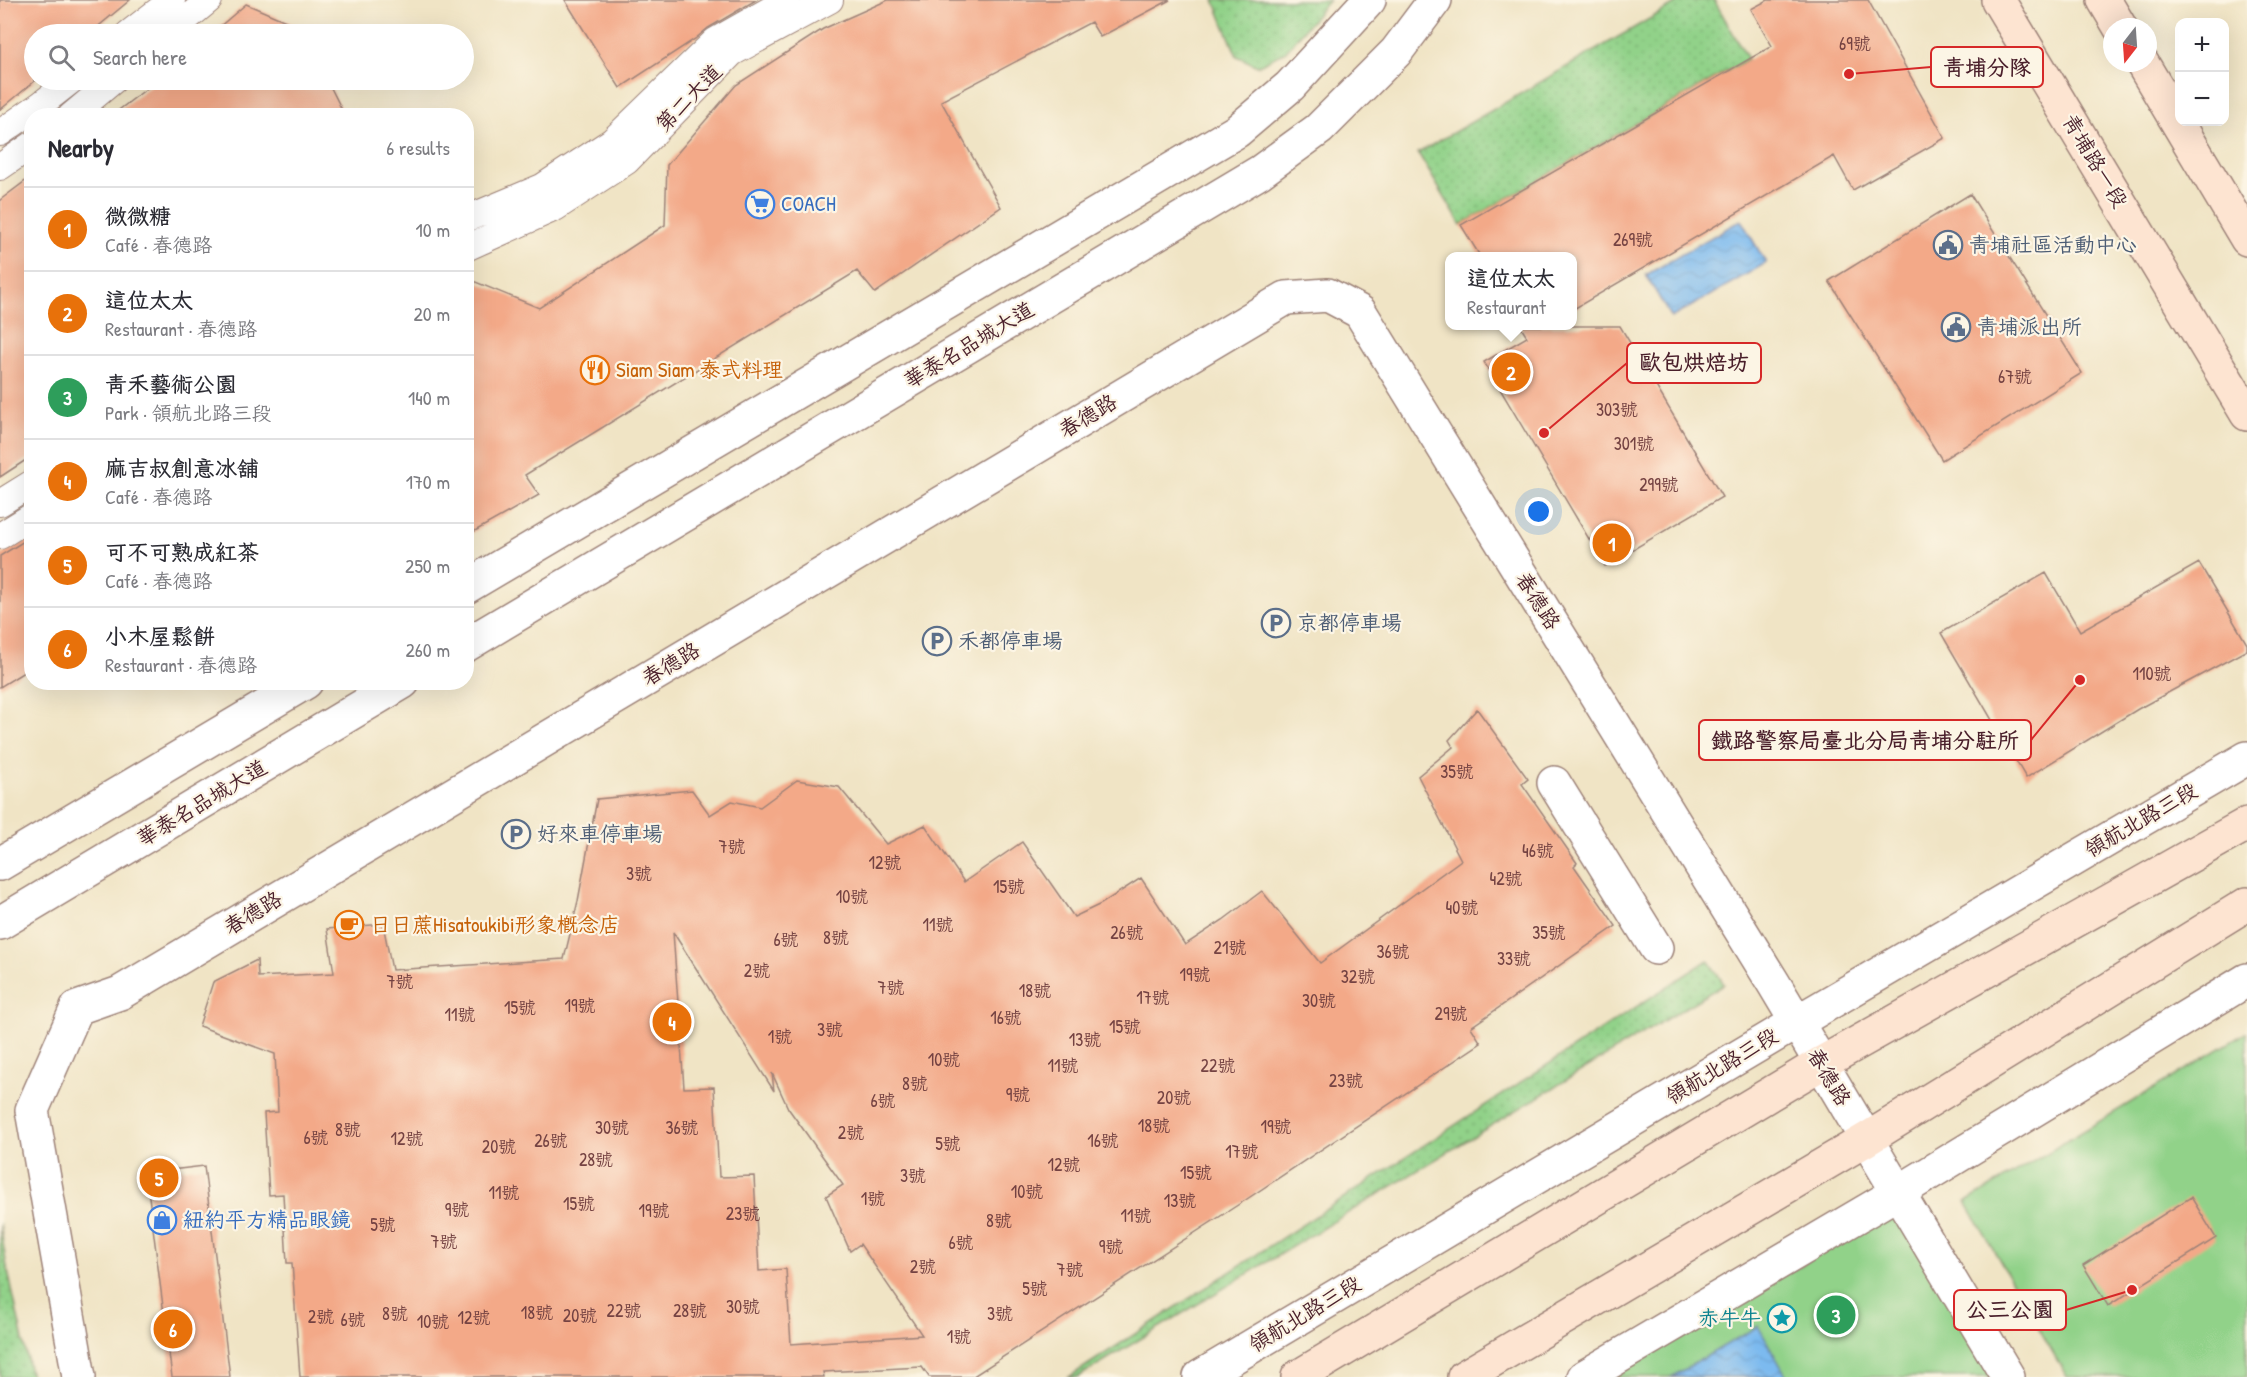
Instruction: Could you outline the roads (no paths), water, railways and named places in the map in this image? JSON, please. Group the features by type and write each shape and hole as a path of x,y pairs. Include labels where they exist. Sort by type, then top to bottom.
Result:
{"main road":[{"name":"青埔路一段","path":"1998,0 2247,414"},
{"path":"2104,0 2115,18"},
{"path":"2147,72 2247,238"},
{"path":"1298,1377 1821,1064 2247,825"},
{"path":"1464,1377 1867,1139 2247,904"}],"street":[{"path":"142,24 172,0"},
{"path":"180,24 209,0"},
{"name":"第二大道","path":"548,197 612,141 715,41 787,0"},
{"name":"第二大道","path":"548,197 627,161 732,53 830,0"},
{"path":"474,582 1237,131 1290,86 1369,0"},
{"name":"華泰名品城大道","path":"474,640 1260,172 1319,129 1396,52 1435,0"},
{"path":"36,108 59,90"},
{"path":"81,108 102,90"},
{"path":"0,133 24,116"},
{"path":"0,167 24,150"},
{"path":"474,217 548,197"},
{"path":"474,243 548,197"},
{"name":"春德路","path":"79,1377 32,1110 77,1008 120,993 1286,298 1328,295 1360,312 1797,1022 2008,1377"},
{"path":"0,503 24,488"},
{"path":"0,536 24,521"},
{"path":"0,864 293,690"},
{"name":"華泰名品城大道","path":"0,923 391,690"},
{"name":"領航北路三段","path":"1200,1377 2247,758"},
{"path":"1554,783 1656,948"},
{"path":"1584,1377 1897,1193 2247,980"}],"water":[{"path":"1741,220 1766,263 1671,318 1646,275"},
{"path":"1758,1326 1787,1377 1671,1377"}],"place":[{"name":"青埔分隊","path":"1849,74"},
{"name":"COACH","path":"760,204"},
{"name":"青埔社區活動中心","path":"1948,245"},
{"name":"青埔派出所","path":"1956,327"},
{"name":"Siam Siam 泰式料理","path":"595,370"},
{"name":"這位太太","path":"1511,372"},
{"name":"歐包烘焙坊","path":"1544,433"},
{"name":"微微糖","path":"1612,543"},
{"name":"京都停車場","path":"1276,623"},
{"name":"禾都停車場","path":"937,641"},
{"name":"鐵路警察局臺北分局青埔分駐所","path":"2080,680"},
{"name":"好來車停車場","path":"516,834"},
{"name":"日日蔗Hisatoukibi形象概念店","path":"349,925"},
{"name":"麻吉叔創意冰舖","path":"672,1022"},
{"name":"可不可熟成紅茶","path":"159,1178"},
{"name":"紐約平方精品眼鏡","path":"162,1220"},
{"name":"公三公園","path":"2132,1290"},
{"name":"青禾藝術公園","path":"1836,1315"},
{"name":"赤牛牛","path":"1782,1318"},
{"name":"小木屋鬆餅","path":"173,1329"}]}
